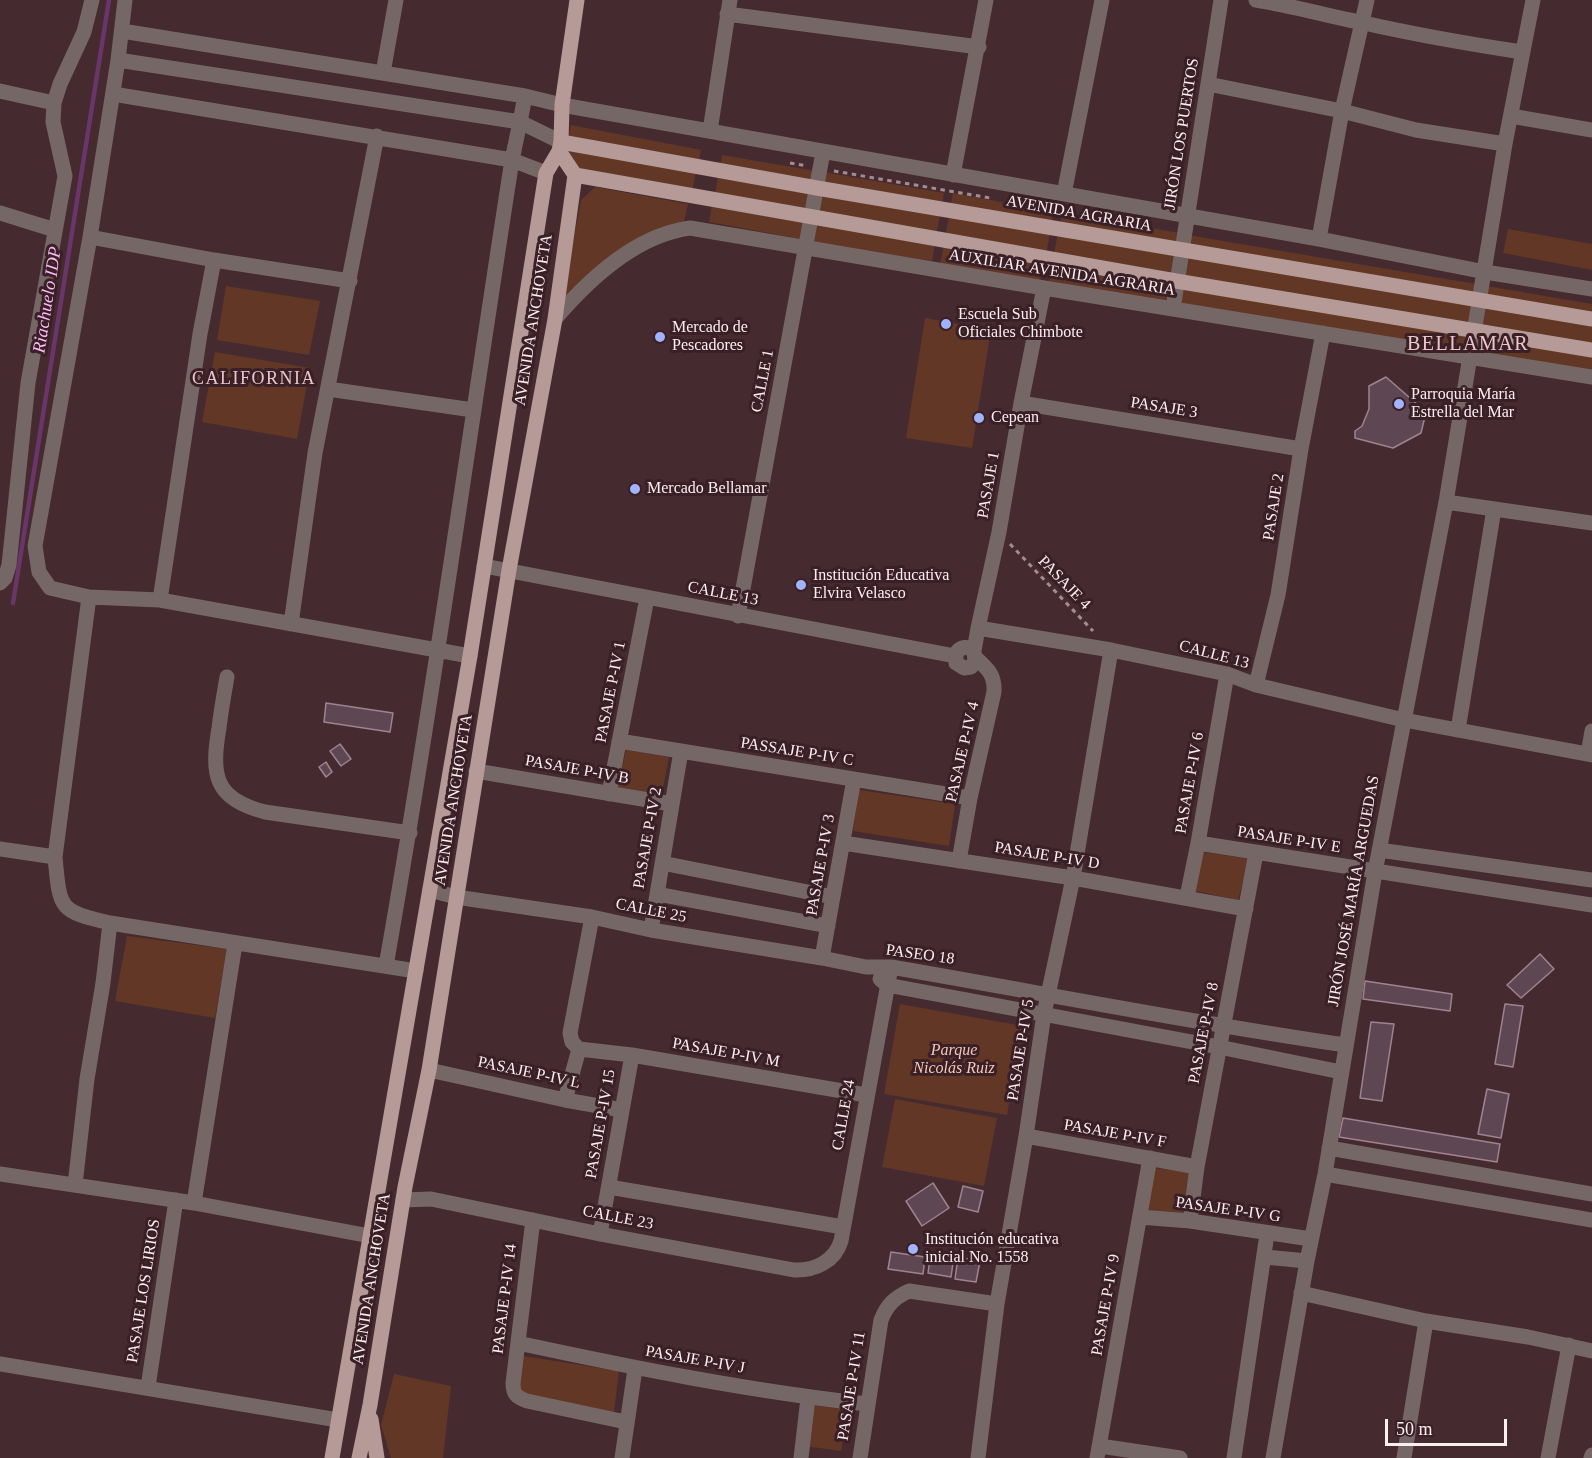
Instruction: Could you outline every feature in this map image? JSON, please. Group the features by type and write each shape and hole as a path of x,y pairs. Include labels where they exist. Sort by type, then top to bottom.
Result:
{"main road":[{"name":"AVENIDA ANCHOVETA","path":"332,1458 470,656 546,173 560,146 562,105 577,0"},
{"path":"560,146 575,175 1176,281 1592,350"},
{"name":"AVENIDA AGRARIA","path":"560,146 1592,319"},
{"name":"AVENIDA ANCHOVETA","path":"359,1458 370,1405 403,1200 429,1070 509,570 555,319 575,175"},
{"path":"370,1405 377,1458"}],"street":[{"path":"0,583 5,578 9,565 28,383 65,176 53,122 54,103 60,84 84,32 92,0"},
{"path":"125,0 118,60 90,237 35,546 39,572 50,588 89,597 160,600 470,656"},
{"path":"383,73 396,0"},
{"path":"953,175 979,47 986,0"},
{"path":"1064,194 1102,0"},
{"name":"JIRÓN LOS PUERTOS","path":"1173,309 1221,0"},
{"path":"1256,0 1451,42 1522,52"},
{"path":"1319,239 1342,111 1367,0"},
{"name":"JIRÓN JOSÉ MARÍA ARGUEDAS","path":"1273,1458 1301,1293 1325,1174 1375,872 1446,502 1505,144 1533,0"},
{"path":"710,131 729,7 979,47"},
{"path":"122,31 525,96 562,105 1319,239 1485,272 1592,289"},
{"path":"118,60 520,122 560,146"},
{"path":"1209,84 1342,111 1416,130 1505,144"},
{"path":"0,92 54,103"},
{"path":"113,93 512,160 546,173"},
{"path":"386,966 410,833 512,160 525,96"},
{"path":"1511,116 1592,130"},
{"path":"291,624 315,453 377,136"},
{"name":"CALLE 1","path":"738,616 823,152"},
{"path":"0,213 55,230"},
{"name":"AUXILIAR AVENIDA AGRARIA","path":"555,319 580,291 636,247 676,230 690,228 806,249 1592,377"},
{"path":"90,237 214,260 350,281"},
{"path":"160,600 200,334 214,260"},
{"name":"PASAJE 1","path":"975,655 978,628 999,532 1044,288"},
{"name":"PASAJE 2","path":"1256,685 1278,595 1301,449 1323,333"},
{"path":"328,389 473,410"},
{"name":"PASAJE 3","path":"1021,403 1301,449"},
{"path":"1446,502 1592,523"},
{"path":"1458,730 1494,509"},
{"name":"CALLE 13","path":"484,566 955,656 961,648 968,648 975,655"},
{"path":"89,597 55,857 58,894 68,910 110,923 416,971"},
{"name":"PASAJE P-IV 1","path":"609,794 647,598"},
{"name":"CALLE 13","path":"978,628 1111,650 1227,674 1256,685 1404,720 1590,755"},
{"name":"PASAJE P-IV 5","path":"978,1458 997,1304 1044,1014 1073,878 1111,650"},
{"name":"PASAJE P-IV 4","path":"960,861 970,798 995,680 975,655"},
{"name":"PASAJE P-IV 6","path":"1187,897 1227,674"},
{"path":"227,677 215,754 216,774 226,793 246,807 266,812 410,833"},
{"path":"1590,755 1592,731"},
{"name":"PASSAJE P-IV C","path":"619,741 970,798"},
{"name":"PASAJE P-IV 2","path":"651,930 681,751"},
{"name":"PASAJE P-IV B","path":"476,771 672,804"},
{"name":"PASAJE P-IV 3","path":"822,958 854,779"},
{"name":"PASAJE P-IV D","path":"843,843 1073,878 1246,909"},
{"name":"PASAJE P-IV E","path":"1198,843 1592,905"},
{"path":"0,849 55,857"},
{"path":"1379,850 1592,880"},
{"name":"PASAJE P-IV 8","path":"1190,1221 1197,1167 1256,853"},
{"path":"662,863 833,897"},
{"name":"CALLE 25","path":"430,890 456,897 592,918 866,967"},
{"path":"657,894 828,926"},
{"path":"565,1100 579,1049 572,1042 570,1033 592,918"},
{"path":"75,1185 87,1079 103,983 110,923"},
{"path":"194,1203 235,944"},
{"name":"PASEO 18","path":"866,967 891,967 1048,993 1223,1027 1346,1045"},
{"name":"PASEO 18","path":"866,967 887,985 1341,1072"},
{"name":"CALLE 24","path":"824,1263 838,1250 891,967"},
{"name":"PASAJE P-IV M","path":"579,1049 632,1055 866,1095"},
{"name":"PASAJE P-IV 15","path":"600,1234 632,1055"},
{"name":"PASAJE P-IV L","path":"429,1070 621,1110"},
{"name":"PASAJE P-IV F","path":"1026,1136 1197,1167"},
{"path":"1329,1148 1592,1194"},
{"name":"PASAJE P-IV 9","path":"1098,1452 1150,1158"},
{"path":"0,1174 194,1203 370,1236"},
{"path":"1325,1174 1592,1220"},
{"path":"609,1187 843,1227"},
{"name":"CALLE 23","path":"403,1200 431,1199 600,1234 794,1270 812,1269 824,1263"},
{"name":"PASAJE LOS LIRIOS","path":"148,1388 176,1200"},
{"name":"PASAJE P-IV G","path":"1140,1217 1190,1221 1311,1239"},
{"name":"PASAJE P-IV 14","path":"533,1220 513,1391 517,1397 526,1401 626,1422"},
{"path":"1234,1458 1267,1234"},
{"path":"1265,1257 1307,1261"},
{"name":"PASAJE P-IV 11","path":"860,1458 881,1320 886,1307 909,1291 997,1304"},
{"path":"1301,1293 1426,1321 1527,1337 1592,1351"},
{"path":"1404,1458 1426,1321"},
{"name":"PASAJE P-IV J","path":"518,1343 635,1368 808,1398 867,1404"},
{"path":"1548,1458 1569,1345"},
{"path":"0,1364 338,1420"},
{"path":"622,1458 635,1368"},
{"path":"808,1398 801,1457 817,1458"},
{"path":"1098,1452 1180,1458"}],"path":[{"name":"PASAJE 4","path":"999,532 1111,650"}],"green space":[{"path":"571,125 701,150 698,166 568,141"},
{"path":"566,148 696,172 692,192 578,172"},
{"path":"722,155 816,171 814,184 720,168"},
{"path":"823,172 944,193 942,206 821,186"},
{"path":"718,176 809,193 805,210 715,194"},
{"path":"595,187 688,204 684,222 567,299 563,297 581,200"},
{"path":"953,193 1053,212 1051,226 950,208"},
{"path":"821,194 940,215 936,235 817,214"},
{"path":"712,205 804,223 801,239 709,222"},
{"path":"950,213 1050,233 1046,255 945,236"},
{"path":"1062,214 1181,233 1179,248 1060,228"},
{"path":"817,225 935,244 932,261 814,243"},
{"path":"1508,229 1592,244 1592,270 1503,253"},
{"path":"1058,233 1178,253 1174,278 1053,258"},
{"path":"1188,235 1476,284 1474,297 1185,248"},
{"path":"944,245 1043,262 1040,281 940,264"},
{"path":"1185,254 1475,304 1471,328 1180,278"},
{"path":"1053,262 1173,283 1169,304 1049,281"},
{"path":"1179,284 1468,333 1464,353 1175,304"},
{"path":"226,286 320,301 309,355 217,340"},
{"path":"1487,286 1592,304 1592,316 1485,299"},
{"path":"1483,303 1592,321 1592,347 1479,329"},
{"path":"925,318 991,330 972,448 906,438"},
{"path":"1478,335 1592,354 1592,374 1474,356"},
{"path":"215,352 310,368 297,439 202,422"},
{"path":"626,750 669,757 661,798 617,790"},
{"path":"859,790 955,804 949,846 853,831"},
{"path":"1203,852 1249,859 1238,900 1195,891"},
{"path":"127,936 227,949 215,1018 115,1001"},
{"name":"Parque Nicolás Ruiz","path":"900,1004 1023,1026 1007,1115 884,1094"},
{"path":"895,1099 997,1118 984,1186 882,1167"},
{"path":"1153,1168 1191,1172 1182,1215 1146,1210"},
{"path":"523,1356 619,1371 614,1412 518,1396"},
{"path":"394,1374 451,1386 443,1458 391,1458 381,1425"},
{"path":"812,1405 848,1410 841,1451 805,1446"}],"building":[{"path":"1386,377 1426,412 1421,433 1393,448 1355,438 1355,431 1362,426 1369,409 1369,386"},
{"path":"326,703 393,713 390,732 324,722"},
{"path":"340,744 351,759 341,766 330,751"},
{"path":"326,762 332,772 326,777 319,767"},
{"path":"1540,954 1554,969 1521,998 1507,985"},
{"path":"1365,981 1452,994 1450,1011 1363,999"},
{"path":"1505,1004 1523,1006 1513,1067 1495,1064"},
{"path":"1371,1022 1394,1024 1382,1101 1360,1098"},
{"path":"1487,1089 1509,1094 1501,1138 1478,1134"},
{"path":"1343,1118 1500,1144 1497,1162 1339,1137"},
{"path":"933,1183 949,1208 922,1226 906,1201"},
{"path":"963,1186 983,1191 978,1212 958,1207"},
{"path":"891,1252 925,1257 923,1274 888,1269"},
{"path":"931,1252 954,1256 951,1277 928,1273"},
{"path":"958,1257 980,1261 976,1282 955,1279"}],"waterway":[{"name":"Riachuelo IDP","path":"13,603 109,0"}],"place":[{"name":"Escuela Sub Oficiales Chimbote","path":"946,324"},
{"name":"Mercado de Pescadores","path":"660,337"},
{"name":"Parroquia María Estrella del Mar","path":"1399,404"},
{"name":"Cepean","path":"979,418"},
{"name":"Mercado Bellamar","path":"635,489"},
{"name":"Institución Educativa Elvira Velasco","path":"801,585"},
{"name":"Institución educativa inicial No. 1558","path":"913,1249"}],"district":[{"name":"BELLAMAR","path":"1468,345"},
{"name":"CALIFORNIA","path":"254,379"}]}
